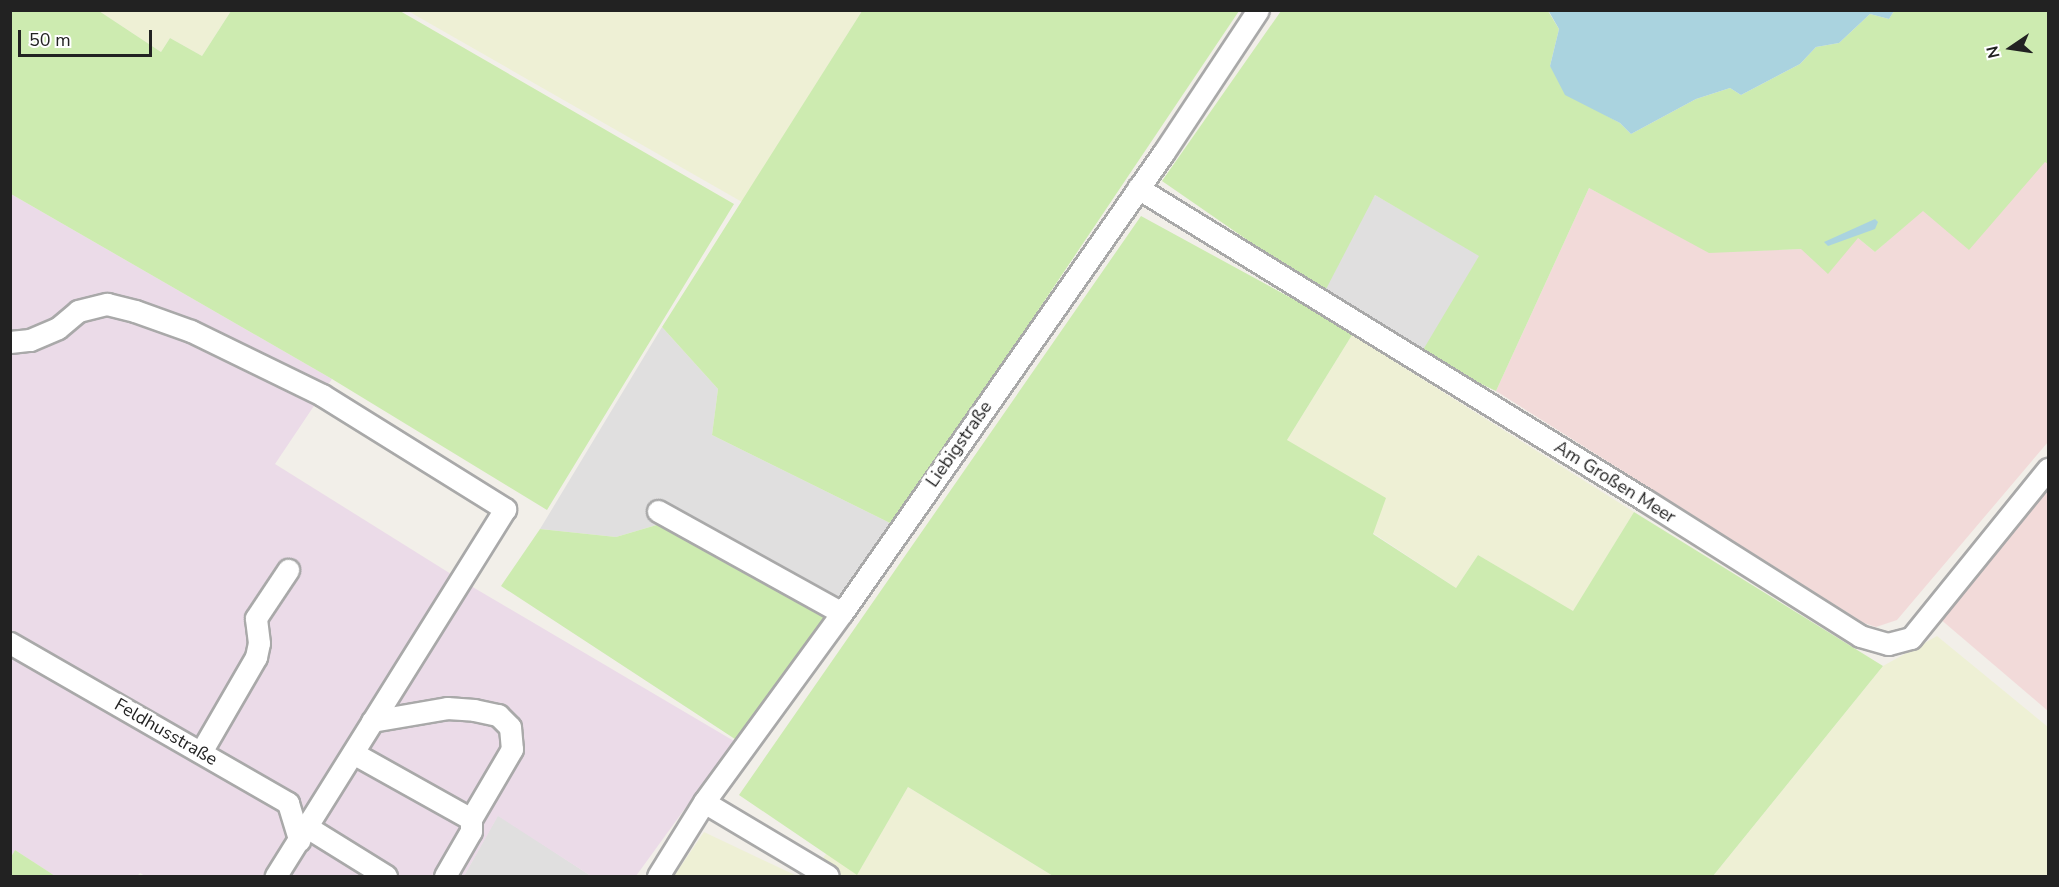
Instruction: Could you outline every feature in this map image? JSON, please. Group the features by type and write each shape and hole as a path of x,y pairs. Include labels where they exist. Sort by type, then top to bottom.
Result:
{"street":[{"name":"Liebigstraße","path":"658,876 704,802 842,613 1138,188 1258,10"},
{"name":"Am Großen Meer","path":"1138,188 1646,500 1860,636 1888,644 1911,638 2049,469"},
{"path":"10,342 30,340 58,328 78,311 107,304 135,311 191,331 322,395 505,509 276,876"},
{"path":"658,511 842,613"},
{"path":"201,752 256,657 259,643 256,618 288,570"},
{"name":"Feldhusstraße","path":"10,643 288,802 303,834"},
{"path":"372,721 447,708 498,715 510,727 512,749 471,819 471,831 445,876"},
{"path":"353,753 471,819"},
{"path":"704,802 828,876"},
{"path":"303,834 386,876"}],"shaded area":[{"path":"2045,161 2048,164 2048,442 1897,620 1876,627 1864,623 1496,391 1589,188 1709,252 1802,249 1858,238 1875,252 1923,210"},
{"path":"11,194 332,379 275,464 459,579 734,741 636,876 591,876 498,816 464,876 145,876 140,873 137,876 55,876 15,850 11,857"},
{"path":"1375,195 1480,256 1414,369 1310,308"},
{"path":"662,327 718,389 712,435 894,525 831,615 660,524 616,537 540,529"},
{"path":"2048,484 2048,711 1939,618"},
{"path":"498,815 591,876 464,876"}],"green space":[{"path":"10,11 99,11 161,52 170,38 202,56 231,11 400,11 734,204 547,510 332,379 11,194"},
{"path":"99,11 231,11 202,56 170,38 161,52"},
{"path":"408,11 862,11 742,202"},
{"path":"862,11 1239,11 894,525 712,435 718,389 662,327"},
{"path":"1281,11 1548,11 1559,29 1550,66 1600,112 1620,123 1631,134 1696,99 1730,88 1741,95 1800,64 1816,47 1839,43 1870,14 1889,19 1894,11 2048,11 2048,164 2045,162 1969,250 1923,211 1875,252 1858,238 1828,274 1801,249 1709,253 1589,188 1496,391 1420,355 1479,256 1375,195 1324,293 1162,181"},
{"path":"1141,216 1315,311 1352,335 1287,440 1386,498 1373,534 1456,588 1478,555 1573,611 1634,512 1883,666 1713,876 1053,876 908,787 857,875 739,795"},
{"path":"1352,335 1634,512 1573,612 1478,555 1456,588 1373,533 1287,440"},
{"path":"660,524 831,615 738,741 501,586 540,529 616,537"},
{"path":"1937,636 2048,727 2048,876 1713,876 1883,666"},
{"path":"908,787 1053,876 809,876 827,853 857,874"},
{"path":"704,832 797,876 674,876"},
{"path":"15,850 55,876 11,876 11,857"}],"water":[{"path":"1548,10 1894,11 1889,19 1870,14 1839,43 1816,47 1800,64 1741,95 1730,88 1696,99 1631,134 1620,123 1565,95 1550,66 1559,29"},
{"path":"1875,219 1878,222 1875,229 1828,246 1824,242"}]}
